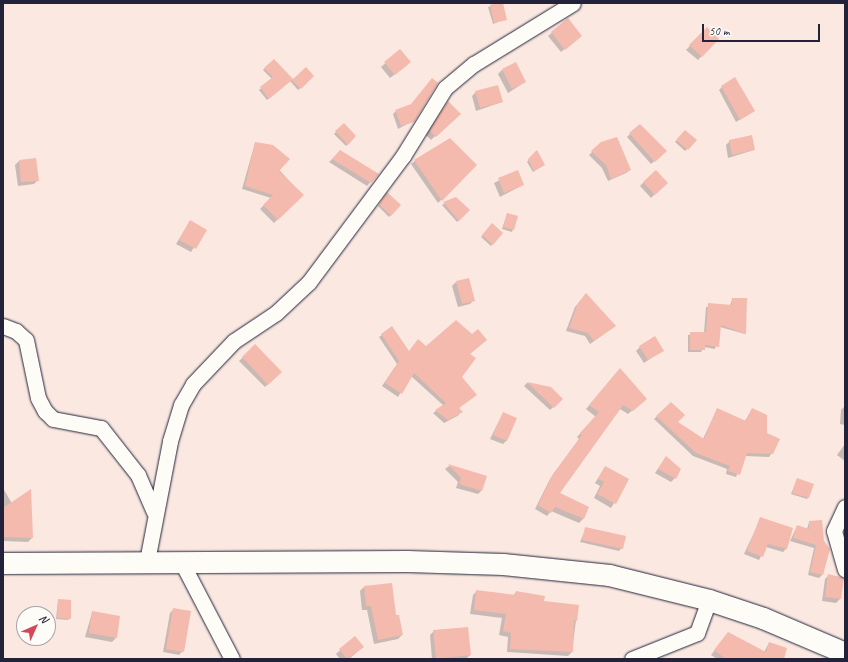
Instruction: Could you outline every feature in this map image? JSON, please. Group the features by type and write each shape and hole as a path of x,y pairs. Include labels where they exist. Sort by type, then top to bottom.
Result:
{"main road":[{"path":"3,563 181,561 503,564 609,575 708,600 763,618 845,653"}],"street":[{"path":"147,561 154,512 170,441 181,405 193,384 234,341 276,313 309,282 404,156 445,88 474,64 573,3"},
{"path":"3,326 16,331 26,340 38,398 45,411 53,419 101,428 138,475 154,512"},
{"path":"845,507 834,531 845,569"},
{"path":"181,561 232,659"},
{"path":"632,659 697,633 708,600"}],"building":[{"path":"503,3 507,20 494,23 490,5"},
{"path":"568,18 582,36 565,50 551,32"},
{"path":"707,27 719,39 702,57 689,45"},
{"path":"400,49 411,62 395,75 384,62"},
{"path":"274,59 293,79 306,67 314,76 301,89 292,80 269,99 260,87 273,77 264,68"},
{"path":"516,62 526,82 512,89 502,69"},
{"path":"735,77 755,111 740,120 721,86"},
{"path":"432,78 438,83 414,122 401,126 395,110 411,104"},
{"path":"498,85 503,102 480,108 475,91"},
{"path":"448,101 461,114 436,137 429,130"},
{"path":"344,123 356,136 348,145 335,131"},
{"path":"640,124 667,151 655,162 629,133"},
{"path":"685,130 697,140 688,150 676,140"},
{"path":"752,135 755,150 732,155 729,140"},
{"path":"617,137 631,170 611,179 606,165 591,151 601,142"},
{"path":"450,138 477,165 442,201 414,160"},
{"path":"255,142 273,145 290,159 279,171 304,195 278,220 263,205 273,195 245,186"},
{"path":"340,150 379,174 371,183 332,159"},
{"path":"537,150 545,165 534,171 528,159"},
{"path":"36,158 39,181 21,182 19,160"},
{"path":"518,170 524,185 504,193 498,178"},
{"path":"656,170 668,183 655,195 643,182"},
{"path":"387,192 401,205 391,216 379,204"},
{"path":"456,197 470,210 459,221 443,202"},
{"path":"507,213 518,216 514,230 503,227"},
{"path":"190,220 207,230 196,249 179,240"},
{"path":"492,223 503,233 493,245 482,235"},
{"path":"469,278 475,301 462,304 456,281"},
{"path":"586,293 616,326 594,341 588,333 569,328 578,303"},
{"path":"732,298 747,298 746,334 721,325 719,347 705,345 705,350 690,350 690,332 706,332 708,303 732,305"},
{"path":"456,320 472,334 478,329 487,340 470,354 476,358 462,377 477,395 459,408 463,412 448,420 435,410 446,403 414,373 402,394 385,383 399,361 381,334 392,326 409,351 418,339 426,346"},
{"path":"655,336 664,351 648,360 639,346"},
{"path":"255,344 282,372 268,385 242,357"},
{"path":"620,368 647,399 633,411 623,405 560,493 589,507 584,519 555,507 551,513 538,505 553,474 582,435 580,433 599,412 589,405"},
{"path":"527,382 551,387 563,399 554,408"},
{"path":"671,402 685,415 678,422 704,439 717,408 746,421 752,408 767,415 767,433 780,439 773,454 747,453 740,475 728,471 730,466 696,453 656,416"},
{"path":"503,412 517,418 507,441 493,435"},
{"path":"666,456 681,469 676,479 658,469"},
{"path":"448,464 487,476 482,491 459,484 461,478"},
{"path":"605,466 629,479 616,504 597,494 604,482 598,479"},
{"path":"797,478 814,484 809,498 792,493"},
{"path":"31,489 33,538 3,537 3,508"},
{"path":"760,517 793,528 787,549 768,544 763,557 747,551"},
{"path":"822,520 824,541 830,549 823,575 810,572 816,545 793,538 797,525 809,529 809,521"},
{"path":"585,527 626,536 623,549 582,540"},
{"path":"828,574 844,578 841,599 825,597"},
{"path":"392,583 396,615 399,615 403,635 378,640 371,606 366,606 364,586"},
{"path":"476,590 515,595 516,591 545,596 544,601 579,605 577,621 574,620 573,652 510,649 511,633 503,631 506,614 474,610"},
{"path":"58,599 71,600 71,619 57,618"},
{"path":"173,608 191,611 184,652 166,649"},
{"path":"92,611 120,616 117,638 89,633"},
{"path":"468,627 471,655 436,659 433,630"},
{"path":"728,632 766,652 769,642 787,648 784,659 726,659 714,650"},
{"path":"355,636 364,647 347,659 339,649"}]}
